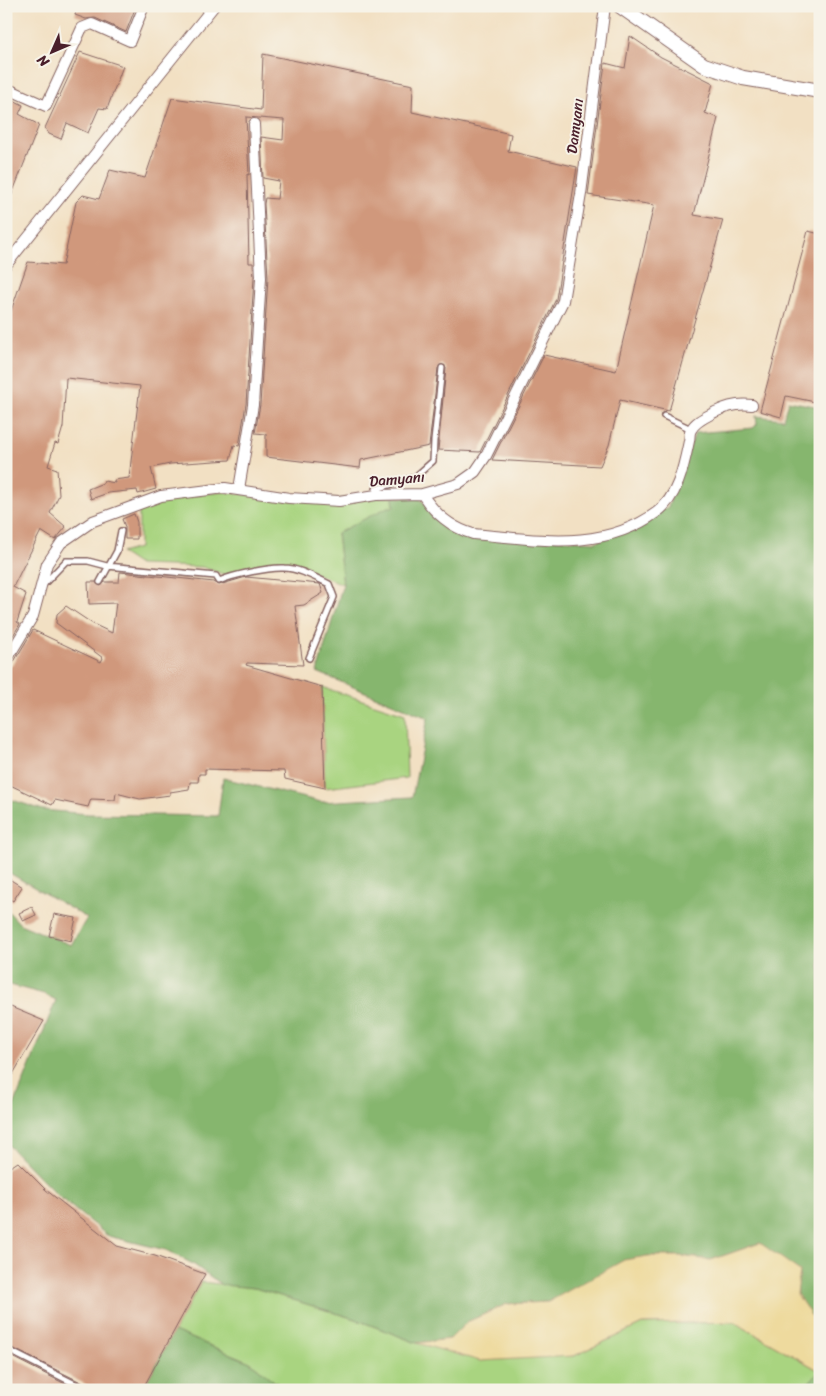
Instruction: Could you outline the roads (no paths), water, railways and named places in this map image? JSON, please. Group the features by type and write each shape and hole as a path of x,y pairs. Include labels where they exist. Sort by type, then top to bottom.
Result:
{"street":[{"path":"6,88 46,106 82,28 92,24 130,41 144,6"},
{"path":"6,265 214,6"},
{"name":"Damyanı","path":"6,661 32,616 47,564 61,543 93,521 161,496 225,488 289,498 339,501 376,494 422,494 458,484 475,472 486,456 563,301 581,194 605,6"},
{"path":"620,6 704,65 743,78 820,90"},
{"path":"239,489 253,405 261,278 254,124"},
{"path":"422,494 448,523 460,530 473,534 567,541 595,539 624,530 656,513 666,504 678,481 691,429 698,421 721,409 741,404 752,405"}],"lane":[{"path":"376,494 376,489 415,478 433,461 442,368"},
{"path":"664,416 691,429"},
{"path":"100,582 117,551 121,530"},
{"path":"38,591 66,561 88,560 108,566 198,573 216,576 219,581 234,574 285,568 308,574 329,584 334,597 309,658"},
{"path":"6,1349 87,1390"}]}
